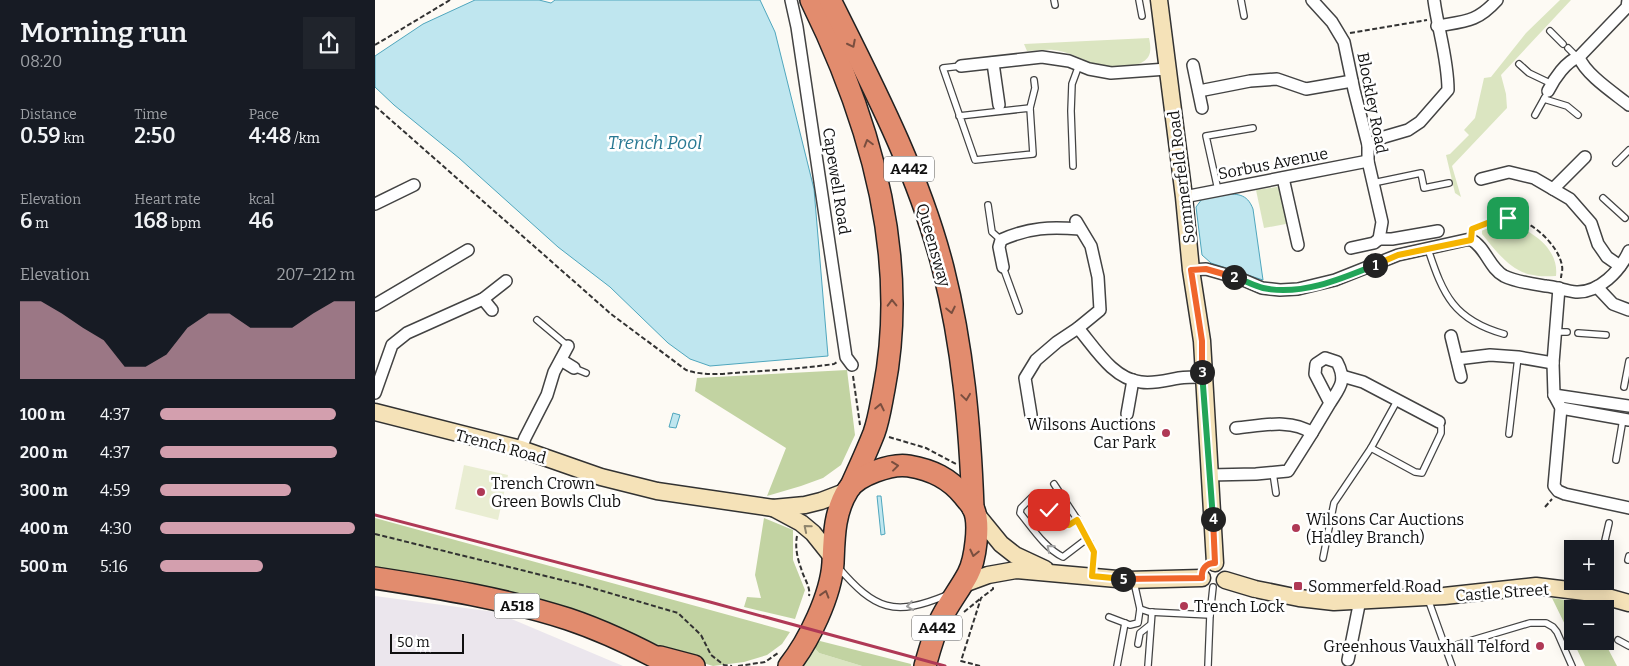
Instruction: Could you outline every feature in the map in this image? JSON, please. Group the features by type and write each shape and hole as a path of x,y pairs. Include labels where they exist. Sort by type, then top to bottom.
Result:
{"highway":[{"name":"A442","path":"786,661 807,640 831,576 836,521 874,433 886,377 892,324 891,274 885,213 868,142 849,86 811,0"},
{"name":"Queensway","path":"830,0 899,142 924,209 943,268 959,348 968,414 974,509"},
{"path":"849,488 884,468 901,465 910,466 926,469 944,477 956,487 974,509"},
{"name":"A442","path":"925,666 939,623 969,572 977,541 974,509"},
{"name":"A518","path":"375,578 495,600 568,619 611,636 672,666"},
{"name":"A518","path":"653,655 694,666"}],"street":[{"name":"Capewell Road","path":"791,0 806,84 846,357 852,366"},
{"name":"Sommerfeld Road","path":"1159,0 1184,197 1191,270 1202,341 1215,563 1211,563 1202,570 1213,582"},
{"name":"Blockley Road","path":"1312,0 1332,22 1344,42 1368,145 1368,161 1383,222 1379,239"},
{"path":"1368,145 1384,137 1408,130 1420,122 1448,90 1445,60 1434,0"},
{"path":"1437,22 1473,19 1486,12 1497,0"},
{"path":"1548,91 1574,58 1578,57 1628,5"},
{"path":"961,66 1042,57 1069,61 1089,69 1111,73 1167,69"},
{"path":"1578,57 1582,64 1629,105"},
{"path":"993,63 999,105"},
{"path":"1193,65 1202,108"},
{"path":"1199,91 1249,81 1277,79 1306,89 1352,81"},
{"path":"1553,189 1585,157"},
{"name":"Sorbus Avenue","path":"1184,197 1368,161"},
{"path":"1481,179 1509,172 1534,178 1570,199 1591,223 1598,244 1607,257 1620,266"},
{"path":"1283,178 1298,245"},
{"path":"376,201 414,185"},
{"path":"1003,267 999,247 1001,240 1019,232 1078,225 1091,246 1098,277 1100,310 1036,360 1025,378 1031,415"},
{"path":"1351,248 1374,243 1379,239 1392,239 1438,231"},
{"path":"1191,270 1206,269 1262,288 1280,290 1299,289 1335,280 1398,255 1471,240 1477,242 1495,268 1503,275 1575,292 1587,291 1607,280 1620,266 1629,252"},
{"path":"375,305 468,250"},
{"path":"375,393 392,345 407,333 483,300 506,281"},
{"path":"1597,287 1613,304 1629,310"},
{"path":"1559,288 1561,332 1553,363 1554,395 1561,408 1555,486 1557,491 1613,509 1629,508"},
{"path":"483,300 492,310"},
{"path":"1079,328 1105,363 1133,380 1149,382 1203,377"},
{"path":"1451,336 1461,377"},
{"path":"521,449 547,395 554,372 568,346"},
{"path":"1457,359 1490,355 1518,357 1553,363"},
{"path":"1209,475 1288,472 1341,386 1342,376 1337,362 1325,358 1316,364 1315,374 1330,403"},
{"path":"561,360 574,368"},
{"path":"1342,376 1363,382 1439,422"},
{"path":"1127,414 1133,380"},
{"path":"1554,395 1624,402"},
{"path":"1561,408 1626,420"},
{"name":"Trench Road","path":"375,412 521,449 628,484 657,491 773,508"},
{"path":"1236,428 1286,425 1305,428 1312,433"},
{"path":"773,508 805,505 821,501 849,488"},
{"path":"773,508 801,523 813,534 833,560"},
{"path":"974,509 1001,544 1015,555 1051,572"},
{"path":"959,588 997,573 1016,570 1134,580 1213,582"},
{"name":"Castle Street","path":"1213,582 1299,598 1334,602 1428,597 1537,586 1593,593 1629,603"},
{"path":"1347,663 1359,600"}],"lane":[{"path":"1139,0 1142,16"},
{"path":"1241,0 1244,16"},
{"path":"1550,31 1578,57"},
{"path":"1519,64 1578,115"},
{"path":"1073,166 1072,84 1079,65"},
{"path":"961,66 943,68 975,160 1033,154 1030,108 1035,88 1034,80"},
{"path":"1535,115 1548,91"},
{"path":"959,116 1030,108"},
{"path":"1217,190 1206,136 1253,128"},
{"path":"1616,163 1629,150"},
{"path":"1373,183 1421,173 1424,188 1449,183"},
{"path":"1603,198 1625,218"},
{"path":"988,205 992,232 1001,240"},
{"path":"1428,249 1445,294 1456,308 1469,319 1486,329 1503,334"},
{"path":"1003,267 1019,311"},
{"path":"537,320 568,346"},
{"path":"1578,333 1606,335"},
{"path":"1509,434 1518,357"},
{"path":"1624,387 1629,361"},
{"path":"574,368 586,373"},
{"path":"1323,558 1334,503 1371,448 1397,401"},
{"path":"1616,460 1626,420"},
{"path":"1371,448 1415,472 1422,473 1441,433 1439,422"},
{"path":"1273,473 1276,493"},
{"path":"1054,484 1077,520 1094,552 1092,576"},
{"path":"1077,520 1069,525 1061,524 1038,498 1032,497 1021,508 1020,513 1050,549 1063,557 1067,556 1083,542 1090,543"},
{"path":"1605,540 1609,523"},
{"path":"833,560 854,586 878,604 897,608 911,607 931,602 959,588"},
{"path":"1109,617 1130,625 1138,623 1140,609 1134,580"},
{"path":"1208,666 1213,582"},
{"path":"1428,597 1452,666"},
{"path":"1140,609 1152,612 1210,615"},
{"path":"1147,666 1152,612"},
{"path":"1117,666 1125,623"},
{"path":"1446,648 1530,623 1546,623 1557,632 1572,666"},
{"path":"1138,644 1140,634 1150,624"},
{"path":"1618,640 1629,646"}],"path":[{"path":"375,45 450,0"},
{"path":"1344,42 1349,33 1437,22"},
{"path":"375,106 611,314 687,370 697,374 718,374 834,364"},
{"path":"1471,240 1472,229 1495,220 1518,219 1540,232 1553,244 1562,266 1559,288"},
{"path":"852,366 861,427"},
{"path":"375,534 582,586 678,614 701,635 711,655 724,665 733,666"},
{"path":"964,648 961,661 980,666"},
{"path":"738,666 786,661"}],"shaded area":[{"path":"375,596 495,612 623,666 375,666"}],"green space":[{"path":"1560,0 1571,0 1501,75 1506,94 1507,108 1452,166 1461,197 1455,193 1446,155 1450,154 1469,135 1464,130 1475,118 1484,78 1491,77 1526,33"},
{"path":"1149,38 1150,51 1145,61 1123,68 1102,67 1065,52 1054,50 1027,51 1024,44"},
{"path":"1283,186 1291,223 1264,228 1256,190"},
{"path":"1503,223 1522,228 1545,245 1554,259 1556,276 1539,276 1518,270 1492,247 1482,234 1482,230"},
{"path":"847,370 855,435 841,465 823,478 767,496 786,448 695,391 697,378"},
{"name":"Trench Crown Green Bowls Club","path":"464,465 508,475 498,520 455,509"},
{"path":"375,518 790,632 782,644 767,655 744,662 713,666 684,657 636,635 575,615 375,572"},
{"path":"764,518 793,530 793,560 805,590 795,619 744,607 747,597 761,598 755,575"},
{"path":"1552,598 1565,600 1564,623"},
{"path":"820,641 911,664 911,666 862,666 819,653 812,645"},
{"path":"812,645 819,653 862,666 799,666"},
{"path":"1577,650 1609,650 1617,666 1585,666"}],"water":[{"name":"Trench Pool","path":"475,0 539,0 551,3 555,0 760,0 775,32 814,189 828,356 710,366 690,359 668,343 610,287 558,247 459,158 375,87 375,56 423,24"},
{"path":"1222,194 1245,197 1251,204 1263,280 1211,263 1202,255 1196,207 1202,199"},
{"path":"673,413 680,415 676,428 669,427"},
{"path":"877,496 881,496 885,534 881,535"}],"railway":[{"path":"375,515 710,602 945,666"}],"place":[{"name":"Wilsons Auctions Car Park","path":"1166,433"},
{"name":"Trench Crown Green Bowls Club","path":"481,492"},
{"name":"Wilsons Car Auctions (Hadley Branch)","path":"1296,528"},
{"name":"Sommerfeld Road","path":"1298,586"},
{"name":"Trench Lock","path":"1184,606"},
{"name":"Greenhous Vauxhall Telford","path":"1540,646"}],"route":[{"path":"1049,510 1061,524 1069,525 1077,520 1094,552 1092,576 1127,580 1202,578 1204,567 1207,564 1215,563 1215,548 1202,341 1191,270 1206,269 1262,288 1280,290 1299,289 1335,280 1398,255 1471,240 1472,229 1495,220 1508,218"}]}
